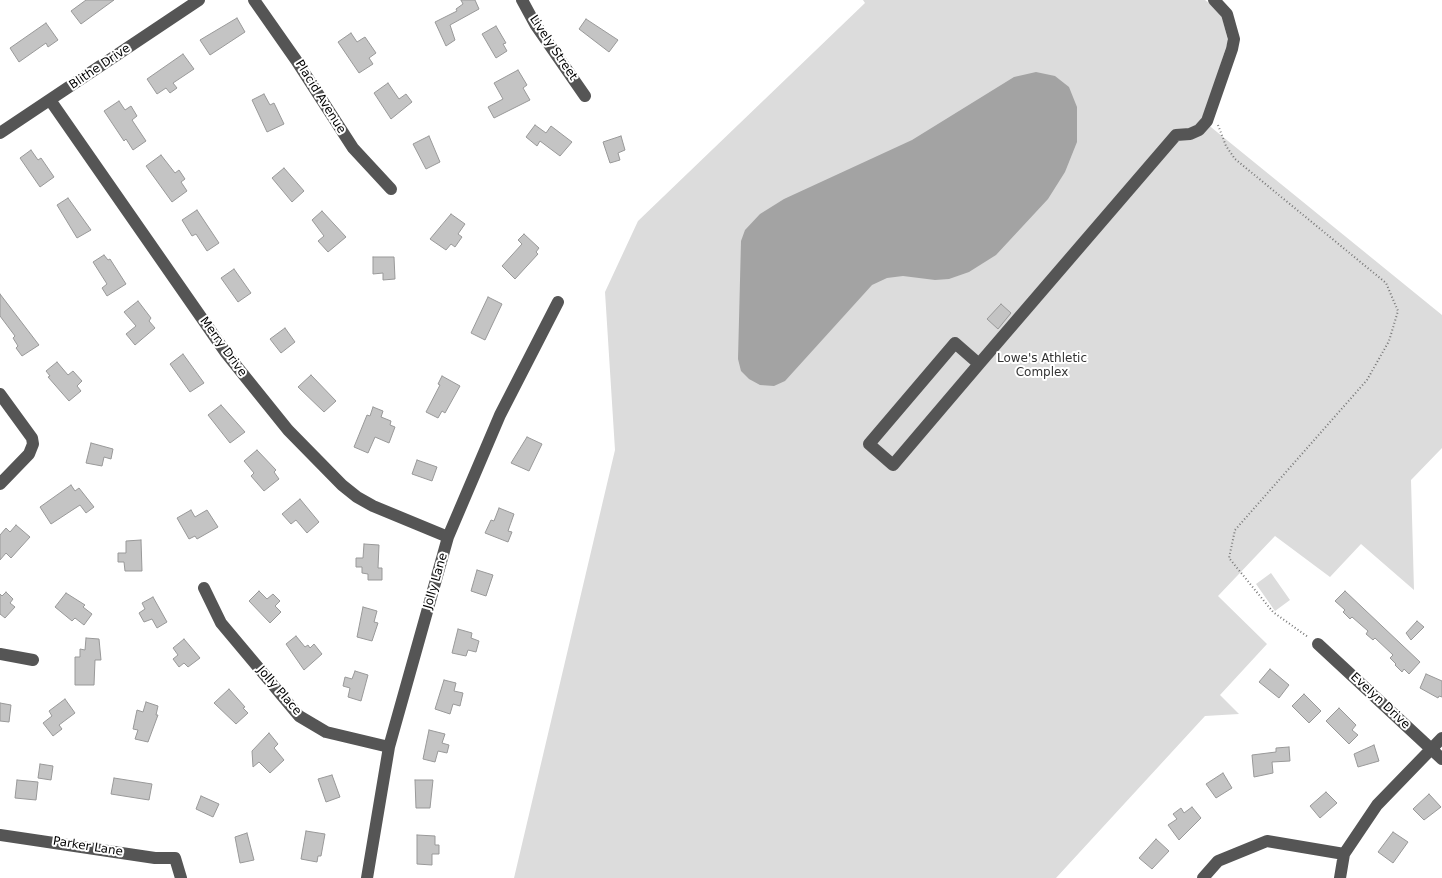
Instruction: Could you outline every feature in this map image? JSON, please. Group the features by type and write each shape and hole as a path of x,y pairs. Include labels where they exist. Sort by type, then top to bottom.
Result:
{"street":[{"name":"Blithe Drive","path":"0,133 199,0"},
{"name":"Placid Avenue","path":"254,0 296,60 353,148 391,189"},
{"name":"Lively Street","path":"522,0 535,24 585,96"},
{"path":"979,364 955,343 869,444 892,465 979,364 1176,135 1190,134 1199,130 1212,109 1234,39 1227,14 1214,0"},
{"name":"Merry Drive","path":"50,100 226,353 288,430 342,485 357,497 373,506 448,537"},
{"name":"Jolly Lane","path":"367,878 389,747 448,537 500,415 558,302"},
{"path":"0,394 32,438 33,444 29,454 0,484"},
{"name":"Jolly Place","path":"204,588 221,623 299,716 326,732 389,747"},
{"name":"Evelyn Drive","path":"1318,644 1442,758"},
{"path":"0,654 34,660"},
{"path":"1340,878 1344,854 1377,805 1442,738"},
{"name":"Parker Lane","path":"0,835 155,858 175,858 181,878"},
{"path":"1203,878 1218,861 1267,841 1344,854"}],"path":[{"path":"1212,109 1226,146 1235,159 1386,283 1398,310 1389,341 1368,380 1235,530 1230,558 1273,612 1318,644"}],"green space":[{"name":"Lowe's Athletic Complex","path":"863,0 1205,0 1214,7 1222,17 1228,41 1205,113 1201,119 1442,315 1442,448 1411,480 1414,590 1361,544 1330,577 1275,536 1218,596 1267,644 1220,695 1239,714 1205,716 1056,878 514,878 615,450 605,292 638,221 865,3"},
{"path":"1271,573 1290,600 1275,611 1256,584"}],"shaded area":[{"path":"1036,72 1055,76 1069,87 1077,107 1077,142 1065,172 1048,199 996,255 969,272 949,279 935,280 903,276 887,278 872,285 785,381 774,386 760,385 749,379 741,371 738,359 741,241 745,230 760,214 784,199 912,140 1014,77"}],"building":[{"path":"86,0 114,0 81,24 71,11"},
{"path":"461,0 475,0 479,9 450,25 455,40 446,46 435,22 457,11 456,9 463,4"},
{"path":"237,18 245,32 210,55 200,40"},
{"path":"586,19 618,40 609,52 579,29"},
{"path":"46,23 58,40 48,47 46,43 19,62 10,48"},
{"path":"496,26 506,43 503,44 507,51 496,58 482,34"},
{"path":"351,33 357,42 365,37 376,53 369,58 373,64 359,73 338,42"},
{"path":"183,54 194,69 173,83 177,88 170,93 166,88 157,94 147,79"},
{"path":"518,70 527,85 523,88 530,100 494,118 488,107 503,99 494,83"},
{"path":"388,83 399,99 406,94 412,102 391,119 374,93"},
{"path":"264,94 270,105 274,103 284,124 267,132 252,100"},
{"path":"119,101 125,110 131,106 137,116 132,120 146,141 133,150 126,139 124,141 104,111"},
{"path":"535,125 546,133 551,126 572,142 560,156 540,141 537,146 526,137"},
{"path":"429,136 440,162 426,169 413,144"},
{"path":"621,136 625,150 618,153 620,160 610,163 603,142"},
{"path":"31,150 38,160 41,158 54,177 40,187 20,158"},
{"path":"161,155 175,173 179,170 185,179 181,182 187,191 172,202 146,166"},
{"path":"284,168 304,191 292,202 272,178"},
{"path":"68,198 91,230 77,238 57,205"},
{"path":"197,210 219,243 207,251 196,234 192,236 182,220"},
{"path":"322,211 346,237 328,252 318,241 324,236 312,220"},
{"path":"451,214 465,224 458,234 462,237 455,247 451,244 446,250 430,239"},
{"path":"524,234 539,248 536,252 538,254 515,279 502,266 522,244 518,240"},
{"path":"104,255 108,260 110,259 126,284 107,296 102,288 107,284 93,262"},
{"path":"373,257 394,257 395,279 383,280 383,273 373,274"},
{"path":"234,269 251,293 238,302 221,278"},
{"path":"0,294 39,345 22,356 16,348 18,346 13,338 15,336 0,316"},
{"path":"488,297 502,304 485,340 471,333"},
{"path":"138,301 151,318 149,321 155,328 135,345 126,334 136,326 124,312"},
{"path":"1001,304 1011,313 998,329 987,319"},
{"path":"285,328 295,342 281,353 270,339"},
{"path":"183,354 204,383 190,392 170,364"},
{"path":"57,362 68,375 73,371 82,381 77,386 81,391 69,401 48,377 50,376 46,371"},
{"path":"311,375 336,401 324,412 298,387"},
{"path":"442,376 460,386 445,413 442,411 438,418 426,412 440,385 438,384"},
{"path":"221,405 245,432 230,443 208,415"},
{"path":"373,407 383,411 381,417 391,421 390,425 395,427 389,443 375,437 368,453 354,447 367,415 370,416"},
{"path":"527,437 542,444 529,471 511,463"},
{"path":"91,443 113,449 111,459 104,457 102,466 86,463"},
{"path":"257,450 276,470 274,472 279,479 264,491 251,476 254,473 244,461"},
{"path":"417,460 437,467 432,481 412,474"},
{"path":"71,485 75,491 79,488 94,507 86,513 80,505 51,524 40,507"},
{"path":"300,499 319,522 307,533 296,520 291,524 282,514"},
{"path":"499,508 514,514 508,531 512,532 508,542 485,533 491,520 494,521"},
{"path":"191,510 195,517 207,510 218,527 197,539 195,536 189,539 177,518"},
{"path":"16,525 30,537 11,558 6,553 0,560 0,535 6,528 10,532"},
{"path":"141,540 142,571 125,571 124,562 118,562 118,553 126,553 126,541"},
{"path":"364,544 379,545 378,568 382,568 382,580 368,580 368,574 362,573 362,567 356,567 356,558 363,558"},
{"path":"477,570 493,575 486,596 471,591"},
{"path":"259,591 267,599 273,594 280,601 275,606 281,612 270,623 249,601"},
{"path":"1345,591 1420,662 1409,674 1404,669 1402,672 1390,658 1393,655 1375,638 1373,640 1366,634 1368,631 1352,617 1350,619 1343,612 1345,610 1335,601"},
{"path":"6,592 13,599 10,603 15,607 5,618 0,614 0,594 2,596"},
{"path":"66,593 85,605 83,607 92,614 84,625 75,618 72,621 55,607"},
{"path":"153,597 167,622 157,628 152,619 144,622 139,613 145,609 142,603"},
{"path":"363,607 377,611 374,622 378,623 372,641 357,637"},
{"path":"1417,621 1424,627 1411,640 1406,633"},
{"path":"458,629 472,633 471,638 479,641 476,652 468,650 466,656 452,653"},
{"path":"296,636 305,647 308,645 310,648 314,644 322,654 304,670 286,644"},
{"path":"86,638 99,639 101,660 95,660 94,685 75,685 75,657 80,657 80,649 85,650"},
{"path":"184,639 200,658 188,667 184,663 179,667 173,659 178,655 173,648"},
{"path":"1270,669 1289,685 1279,698 1259,682"},
{"path":"355,671 368,675 361,701 348,697 350,688 343,686 345,677 352,679"},
{"path":"1426,674 1442,681 1442,697 1439,696 1438,698 1420,688"},
{"path":"444,680 456,683 454,691 463,693 460,706 453,704 450,714 435,709"},
{"path":"229,689 248,713 236,724 214,703"},
{"path":"1304,694 1321,711 1309,723 1292,706"},
{"path":"65,699 75,713 59,725 62,729 53,736 43,723 52,716 49,711"},
{"path":"146,702 158,706 156,715 158,715 148,742 135,739 138,730 133,729 137,710 143,712"},
{"path":"0,703 11,705 9,722 0,721"},
{"path":"1339,708 1356,725 1352,730 1358,735 1349,744 1326,721"},
{"path":"429,730 445,734 442,743 449,745 447,753 438,751 435,762 423,759"},
{"path":"269,733 278,744 274,748 284,760 270,773 259,762 253,767 252,751"},
{"path":"1374,745 1379,761 1358,767 1354,754"},
{"path":"1289,747 1290,761 1272,762 1273,773 1254,777 1252,755 1276,752 1276,748"},
{"path":"40,764 53,766 51,780 38,778"},
{"path":"1223,773 1232,788 1216,798 1206,784"},
{"path":"332,775 340,797 326,802 318,779"},
{"path":"114,778 152,784 149,800 111,794"},
{"path":"17,780 38,782 36,800 15,798"},
{"path":"415,780 433,780 430,808 416,808"},
{"path":"1326,792 1337,803 1320,818 1310,806"},
{"path":"1429,794 1441,807 1424,820 1413,809"},
{"path":"201,796 219,804 213,817 196,809"},
{"path":"1192,807 1201,818 1179,840 1168,825 1177,819 1173,814 1181,808 1184,813"},
{"path":"306,831 325,834 321,856 318,856 317,862 301,859"},
{"path":"1393,832 1408,842 1393,863 1378,852"},
{"path":"247,833 254,860 240,863 235,837"},
{"path":"417,835 435,836 435,845 439,845 439,854 432,854 432,865 417,864"},
{"path":"1156,839 1169,851 1152,869 1139,858"}]}
